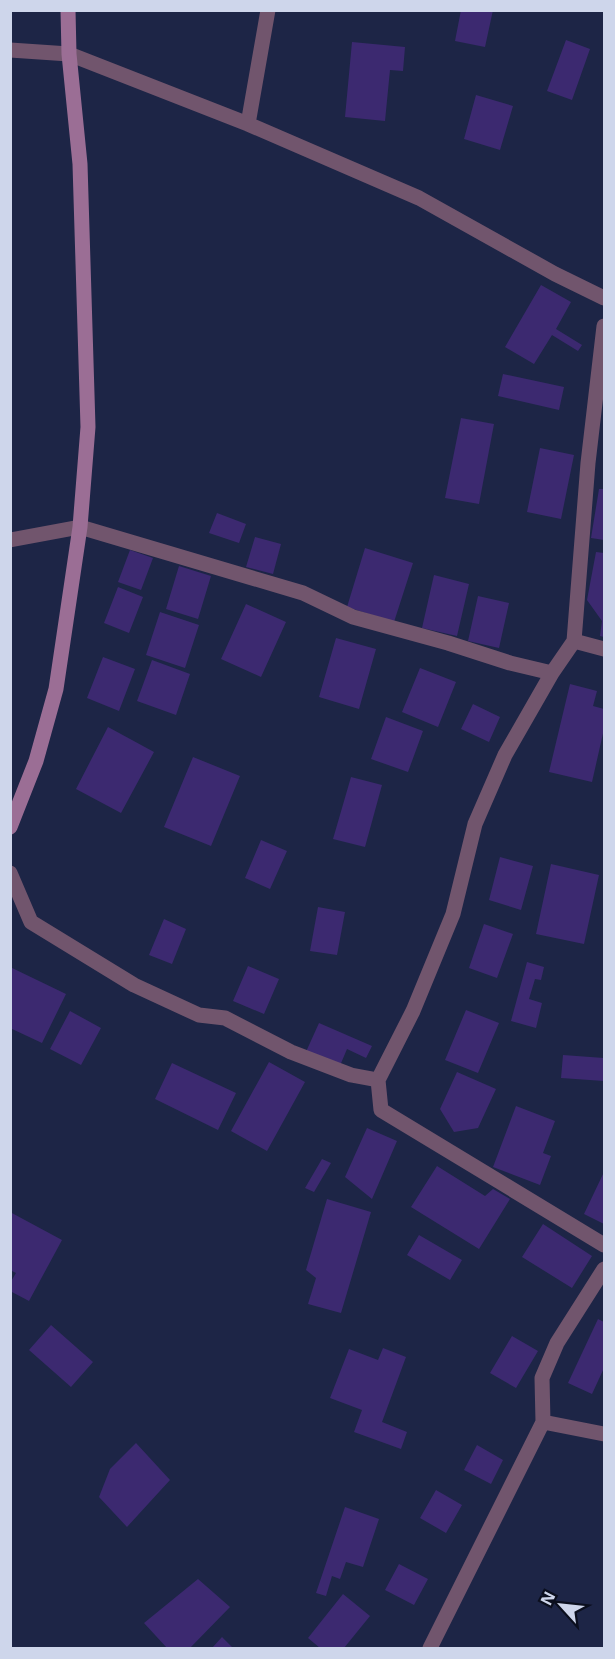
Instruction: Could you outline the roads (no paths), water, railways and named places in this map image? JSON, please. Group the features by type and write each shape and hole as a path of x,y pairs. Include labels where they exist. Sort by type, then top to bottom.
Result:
{"street":[{"path":"10,827 36,761 56,689 80,527 88,427 80,164 69,54 68,10"},
{"path":"248,124 268,10"},
{"path":"10,50 69,54 248,124 419,198 555,274 604,297"},
{"path":"604,326 588,463 574,641 552,673 505,755 475,824 453,914 413,1011 378,1080 381,1110 604,1245"},
{"path":"10,540 80,527 303,593 353,617 552,673"},
{"path":"574,641 604,649"},
{"path":"10,873 31,922 134,985 199,1015 225,1018 291,1052 351,1075 378,1080"},
{"path":"430,1648 543,1422 542,1378 557,1342 604,1269"},
{"path":"543,1422 604,1434"}]}
